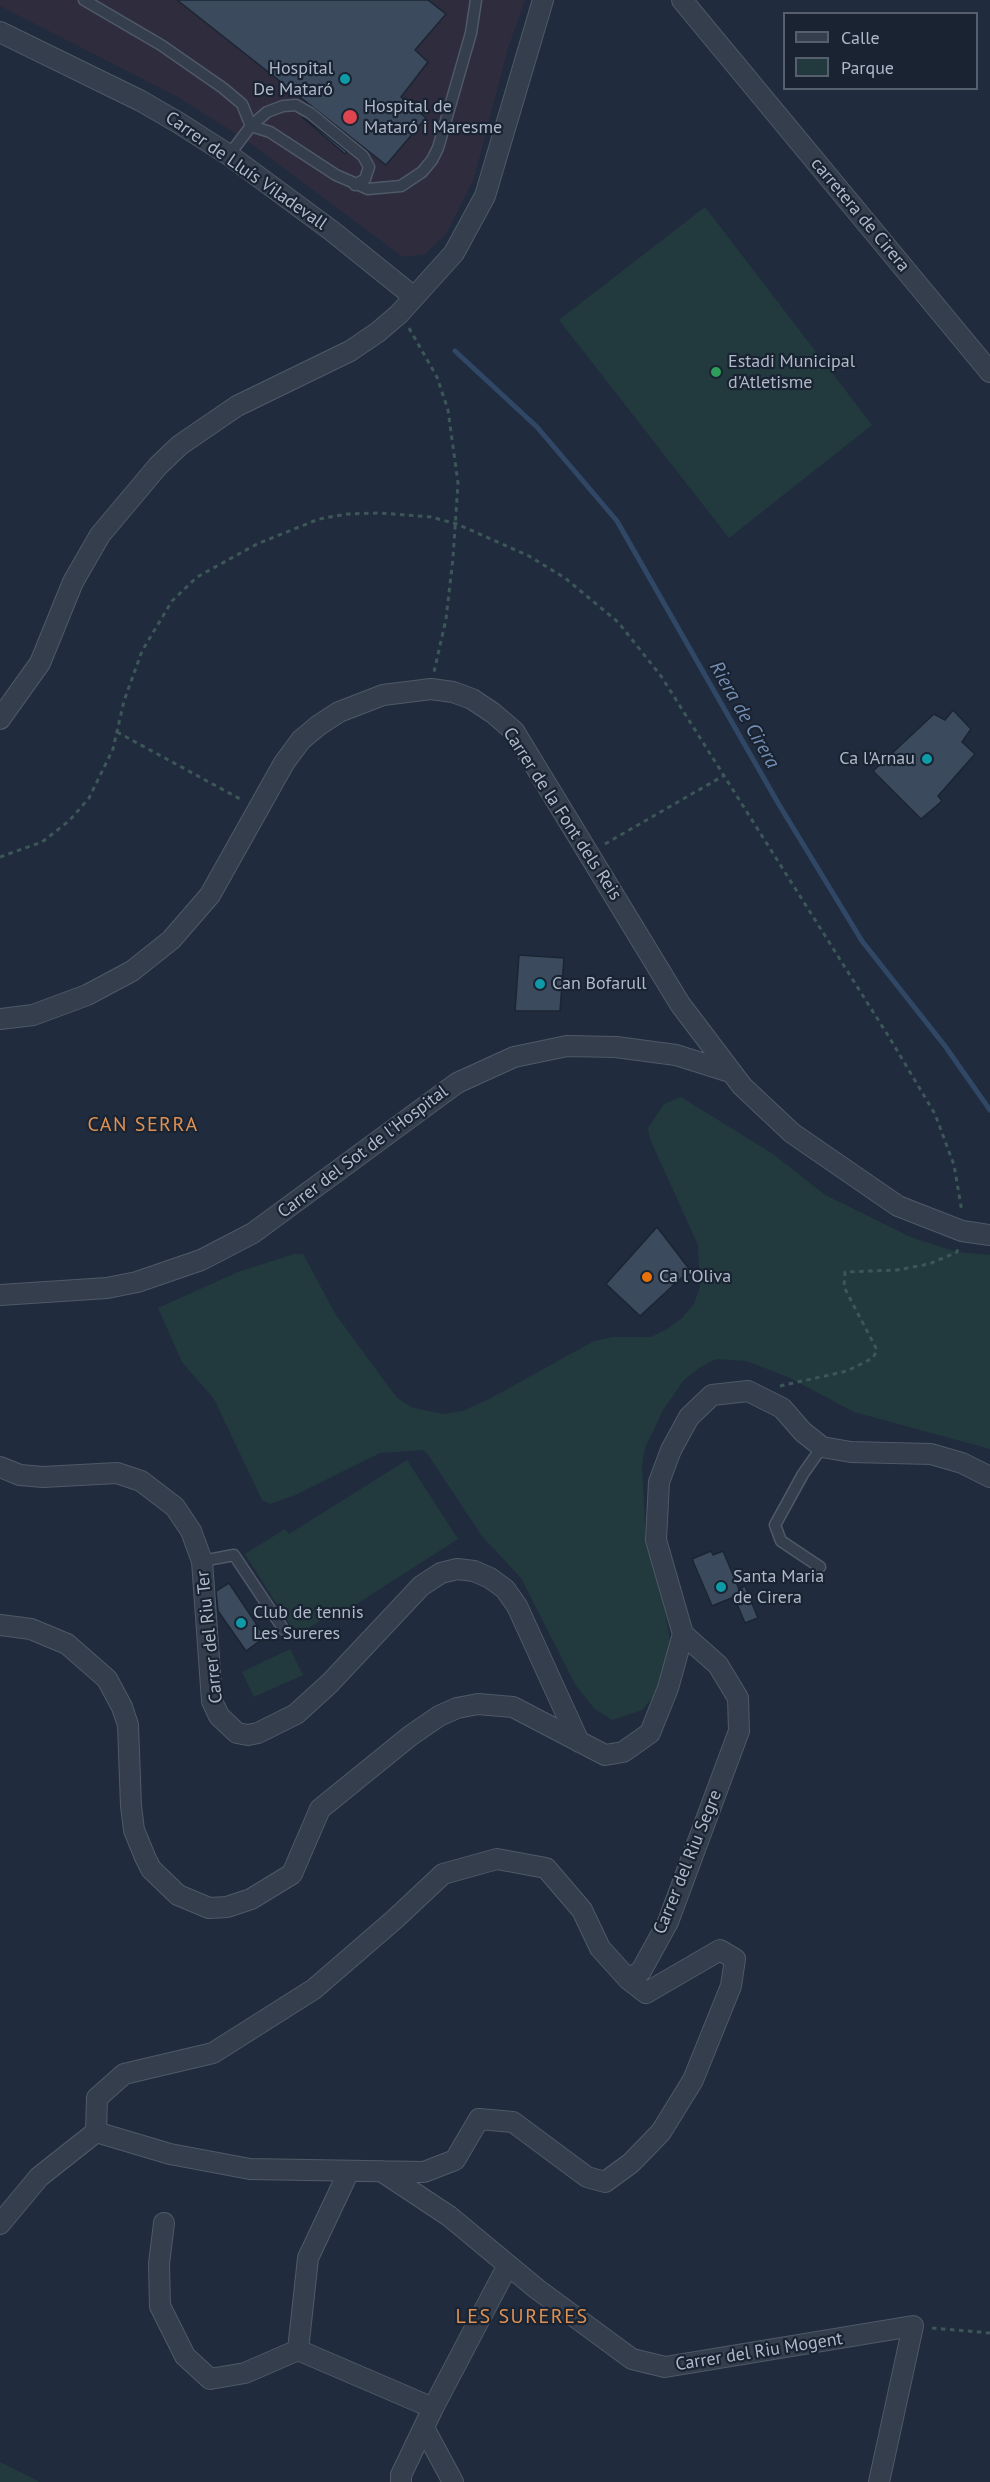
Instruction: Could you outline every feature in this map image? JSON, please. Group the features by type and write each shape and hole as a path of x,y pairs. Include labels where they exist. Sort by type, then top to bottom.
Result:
{"street":[{"path":"0,719 40,663 74,582 100,535 158,466 180,445 237,406 350,351 399,314 454,253 485,196 543,0"},
{"name":"carretera de Cirera","path":"682,0 990,372"},
{"name":"carretera de Cirera","path":"697,0 730,59"},
{"name":"Carrer de Lluís Viladevall","path":"0,32 141,101 229,156 332,231 414,297"},
{"name":"Carrer de la Font dels Reis","path":"0,1019 33,1015 61,1006 132,970 158,951 190,920 210,895 258,809 301,740 319,725 339,712 383,695 431,689 453,692 472,699 514,731 680,1004 730,1072 792,1132 898,1206 962,1232 990,1235"},
{"name":"Carrer del Sot de l'Hospital","path":"0,1295 107,1288 148,1278 201,1260 263,1226 457,1083 514,1058 567,1046 608,1046 676,1055 730,1072"},
{"path":"0,1625 31,1629 67,1644 107,1679 122,1707 128,1725 134,1830 151,1869 178,1895 209,1908 227,1907 251,1899 292,1874 320,1809 410,1736 439,1716 457,1708 478,1704 513,1707 605,1755 623,1752 650,1733 668,1688 683,1634 656,1540 659,1482 671,1450 690,1417 712,1395 748,1392 782,1408 803,1432 822,1448 851,1452 931,1454 962,1463 990,1477"},
{"name":"Carrer del Riu Ter","path":"0,1467 20,1475 43,1477 117,1473 141,1481 175,1507 191,1531 202,1561 212,1701 219,1716 237,1733 248,1736 258,1733 296,1714 330,1683 421,1586 441,1573 457,1569 474,1571 490,1578 505,1589 517,1606 579,1742"},
{"name":"Carrer del Riu Segre","path":"628,1979 640,1971 668,1922 739,1731 738,1698 718,1665 683,1634"},
{"path":"496,1859 546,1868 582,1910 600,1948 628,1979 646,1993 720,1950 735,1959 731,1986 693,2080 662,2132 632,2163 605,2182 587,2177 513,2122 479,2119 455,2160 424,2172 250,2169 170,2154 96,2132 97,2098 124,2074 213,2053 314,1989 443,1874 496,1859"},
{"path":"0,2224 39,2177 96,2132"},
{"path":"298,2350 308,2258 349,2171"},
{"name":"Carrer del Riu Mogent","path":"381,2171 449,2216 508,2265 632,2359 665,2367 913,2326"},
{"path":"164,2223 159,2264 160,2306 185,2356 210,2379 245,2373 298,2350 433,2409"},
{"path":"401,2482 401,2475 433,2409 508,2265"},
{"path":"879,2482 913,2326"},
{"path":"424,2428 453,2482"}],"lane":[{"path":"84,0 161,45 223,88 242,104 251,126"},
{"path":"251,126 270,132 355,185 368,189 401,186 422,172 438,148 471,33 476,0"},
{"path":"229,156 251,126 267,112 283,106 296,105 310,113 363,156 369,167 365,179 355,185"},
{"path":"820,1567 781,1541 776,1525 803,1474 822,1448"},
{"path":"202,1561 234,1555 284,1630"}],"path":[{"path":"399,314 437,377 448,410 458,483 457,524 446,619 431,689"},
{"path":"117,732 258,809"},
{"path":"589,853 723,776"},
{"path":"913,2326 990,2333"}],"shaded area":[{"name":"Hospital de Mataró i Maresme","path":"0,0 525,0 508,48 474,178 446,234 425,254 403,257 243,138 176,96 0,6"}],"green space":[{"name":"Estadi Municipal d'Atletisme","path":"705,207 872,425 729,538 559,320"},
{"path":"681,1097 773,1154 825,1195 913,1238 957,1252 990,1255 990,1449 854,1412 790,1378 747,1361 716,1359 699,1368 684,1380 663,1410 645,1448 642,1466 646,1544 665,1611 671,1648 657,1692 642,1710 612,1720 595,1709 576,1686 521,1578 481,1535 423,1450 380,1453 293,1496 270,1504 262,1500 214,1399 182,1362 158,1308 238,1272 294,1254 303,1254 336,1315 397,1398 413,1408 444,1414 463,1411 491,1398 594,1341 614,1337 651,1337 682,1318 694,1304 700,1287 698,1245 650,1139 648,1128 664,1104"},
{"path":"407,1460 458,1539 341,1614 336,1610 297,1636 245,1554 285,1529 289,1534"},
{"path":"290,1649 303,1675 254,1697 242,1672"},
{"path":"0,2462 40,2482 0,2482"}],"building":[{"name":"Hospital De Mataró","path":"177,0 428,0 446,14 415,50 428,62 401,97 426,118 386,165"},
{"path":"302,117 306,119 347,152 345,154"},
{"name":"Ca l'Arnau","path":"953,710 971,729 962,742 975,754 938,796 942,801 921,819 873,771 934,714 945,720"},
{"name":"Can Bofarull","path":"519,955 564,958 560,1011 515,1011"},
{"name":"Ca l'Oliva","path":"657,1227 690,1270 640,1316 606,1284"},
{"name":"Santa Maria de Cirera","path":"711,1551 713,1555 723,1551 739,1589 745,1586 758,1618 745,1623 734,1597 712,1606 692,1559"},
{"name":"Club de tennis Les Sureres","path":"229,1583 265,1637 246,1651 218,1611 216,1591"}],"waterway":[{"name":"Riera de Cirera","path":"455,351 537,427 617,521 778,803 862,941 945,1046 990,1110"}],"place":[{"name":"Hospital De Mataró","path":"345,79"},
{"name":"Hospital de Mataró i Maresme","path":"350,117"},
{"name":"Estadi Municipal d'Atletisme","path":"716,372"},
{"name":"Ca l'Arnau","path":"927,759"},
{"name":"Can Bofarull","path":"540,984"},
{"name":"Ca l'Oliva","path":"647,1277"},
{"name":"Santa Maria de Cirera","path":"721,1587"},
{"name":"Club de tennis Les Sureres","path":"241,1623"}],"district":[{"name":"CAN SERRA","path":"143,1125"},
{"name":"LES SURERES","path":"522,2317"}]}
